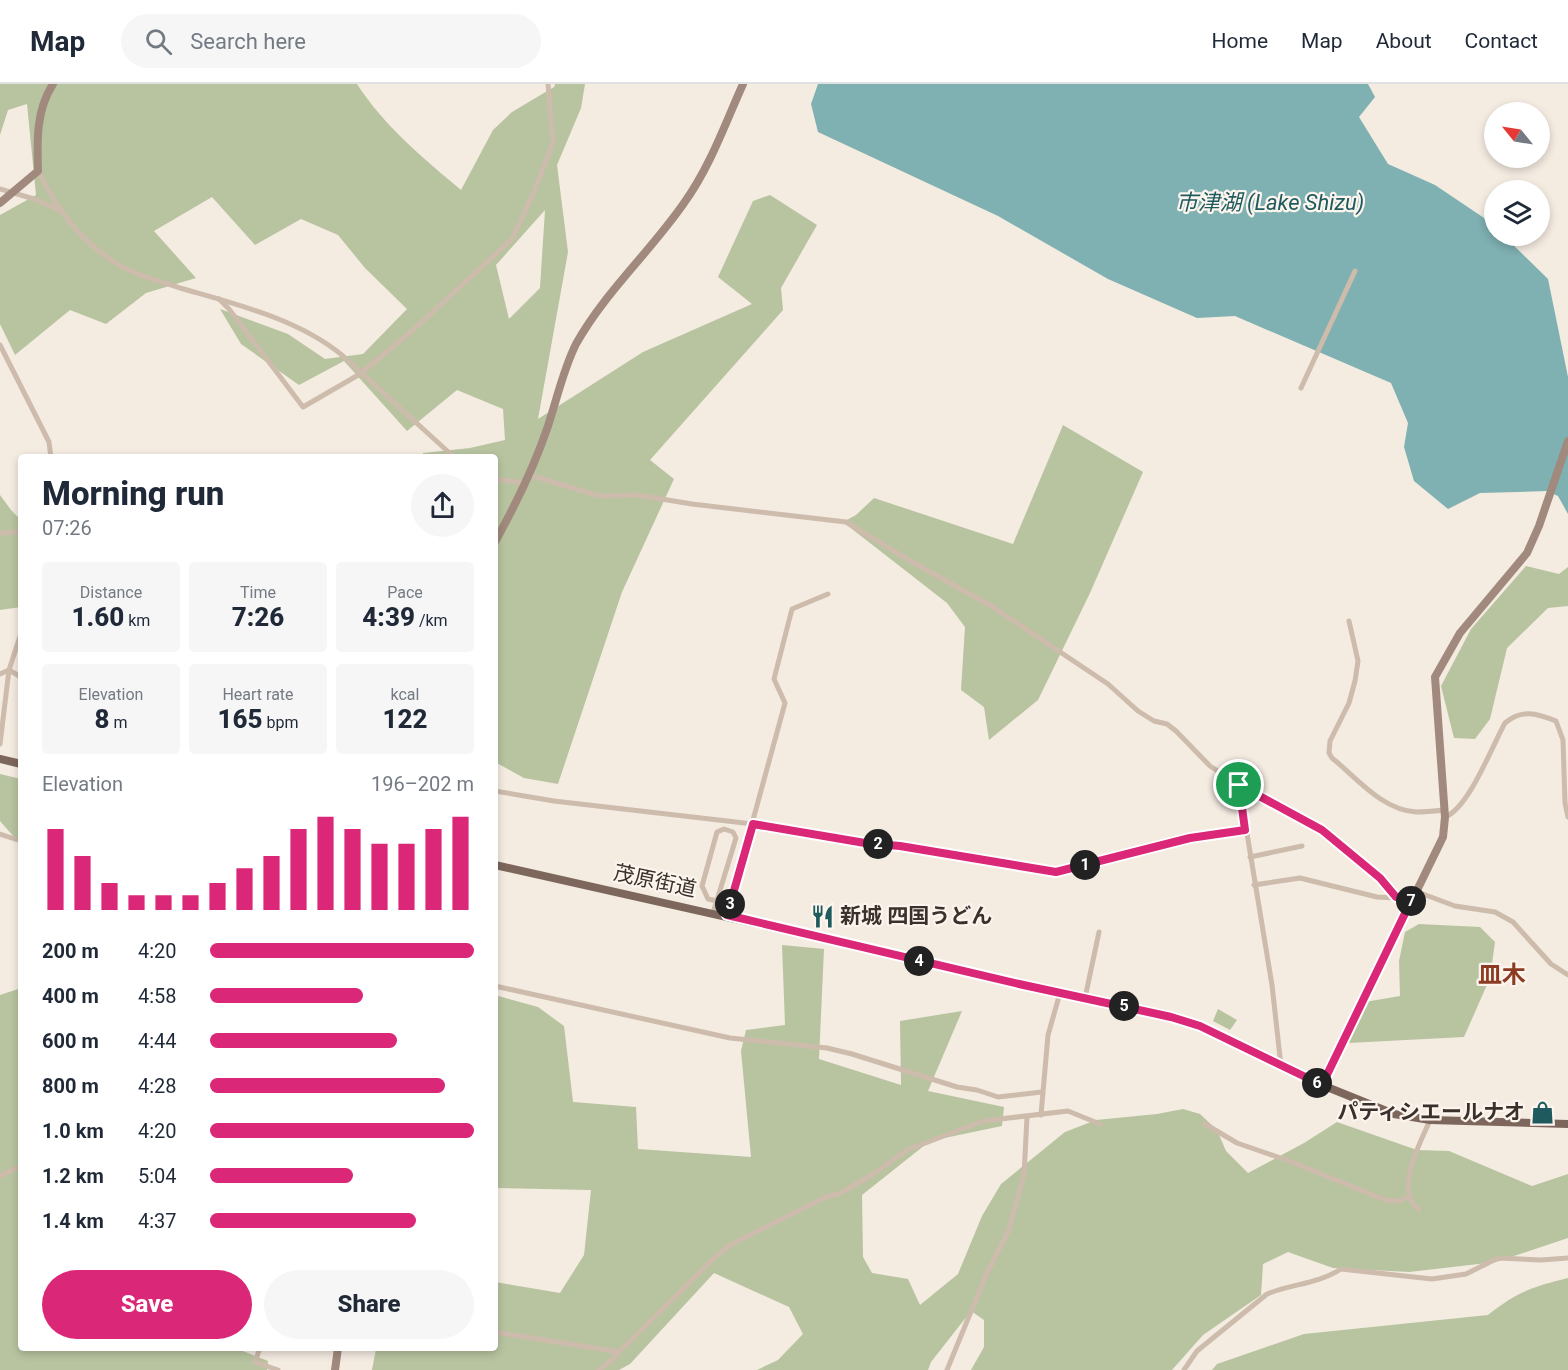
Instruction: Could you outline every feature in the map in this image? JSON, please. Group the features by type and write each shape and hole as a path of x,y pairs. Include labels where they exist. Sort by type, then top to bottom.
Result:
{"main road":[{"path":"0,759 18,763"},
{"name":"茂原街道","path":"498,866 727,915 1200,1026 1322,1085 1394,1114 1430,1120 1568,1124"}],"street":[{"path":"53,84 38,124 38,171 61,211 82,235 127,269 307,331 327,342 450,454"},
{"path":"219,299 303,407 360,374 512,239 534,192 553,142 548,84"},
{"path":"498,536 528,479 575,346 588,324 684,203 704,171 743,84"},
{"path":"0,203 38,171"},
{"path":"0,189 34,199 61,211"},
{"path":"1301,388 1355,271"},
{"path":"0,345 49,442 50,454"},
{"path":"1322,1085 1443,837 1445,814 1434,677 1460,633 1527,553 1539,526 1568,441"},
{"path":"498,479 528,479 599,496 637,495 692,504 846,522 993,607 1100,678 1154,722 1167,724 1176,731 1210,766 1239,785 1322,830 1380,878 1396,897"},
{"path":"0,533 18,532"},
{"path":"727,915 785,703 774,679 792,609 828,594"},
{"path":"1349,621 1358,661 1349,703 1330,741 1329,753 1332,758 1384,802 1404,810 1451,815 1460,806 1473,785 1504,723 1513,717 1536,713 1556,721 1563,740 1565,803 1568,817"},
{"path":"0,744 9,670 18,642"},
{"path":"0,674 9,670"},
{"path":"9,670 18,675"},
{"path":"1239,785 1272,985 1281,1066"},
{"path":"498,792 554,801 753,824 1056,872 1190,838 1245,830"},
{"path":"713,913 717,901 736,837 733,832 724,829 717,832 702,886 708,899 717,901"},
{"path":"0,834 18,840"},
{"path":"1250,857 1302,846"},
{"path":"1254,885 1300,878 1377,897 1414,895 1455,906 1495,912 1513,922 1551,964 1568,975"},
{"path":"1085,998 1099,932"},
{"path":"498,987 730,1038 827,1048 998,1097 1042,1092"},
{"path":"1041,1115 1048,1035 1060,993"},
{"path":"599,1370 612,1360 716,1256 732,1244 826,1197 840,1193 907,1150 983,1121 1068,1111 1100,1124"},
{"path":"947,1370 986,1275 1008,1232 1024,1175 1028,1117"},
{"path":"1419,1209 1409,1197 1408,1171 1430,1120"},
{"path":"1205,1124 1237,1143 1292,1162 1385,1200 1398,1201 1409,1197"},
{"path":"0,1176 18,1167"},
{"path":"1184,1370 1197,1351 1267,1294 1331,1277 1341,1269 1432,1279 1466,1274 1498,1258 1541,1260 1568,1258"},
{"path":"498,1332 619,1352"},
{"path":"259,1351 255,1362 278,1370"},
{"path":"335,1370 338,1351"}],"green space":[{"path":"0,84 357,84 392,128 461,190 493,130 512,112 554,87 555,84 585,84 581,108 557,165 568,252 538,419 643,352 752,304 718,277 753,201 770,195 817,225 781,288 783,310 650,460 674,479 622,592 558,784 524,778 498,764 498,454 423,454 470,448 505,440 503,409 457,390 407,431 344,361 299,385 241,344 220,309 288,334 325,359 363,354 407,309 365,268 338,235 301,219 255,245 212,197 154,231 196,278 146,293 106,324 70,310 15,355 0,324 0,215 36,195 27,104 8,110 0,135","holes":["545,210 540,288 509,319 496,265"]},
{"path":"1063,425 1143,472 1090,593 1038,700 989,740 984,707 961,690 965,627 947,603 843,522 856,515 874,498 1013,544"},
{"path":"0,495 18,517 18,607 0,610"},
{"path":"1526,566 1559,574 1568,567 1568,606 1548,608 1507,648 1490,719 1475,739 1454,738 1441,686 1471,629"},
{"path":"0,774 18,778 18,842 0,821"},
{"path":"1419,924 1480,927 1495,942 1490,978 1464,1037 1348,1043 1340,1034 1359,1003 1400,996 1399,961 1405,932"},
{"path":"782,945 824,949 819,1059 901,1085 900,1021 962,1011 928,1091 1004,1107 1002,1126 930,1141 862,1195 863,1257 872,1273 908,1279 920,1305 958,1274 982,1216 1001,1184 1065,1132 1096,1120 1183,1109 1200,1114 1217,1130 1226,1151 1248,1173 1304,1143 1337,1122 1417,1150 1449,1151 1532,1186 1568,1174 1568,1238 1496,1262 1409,1272 1333,1268 1288,1252 1263,1264 1261,1295 1203,1335 1172,1370 971,1370 984,1347 984,1320 971,1311 931,1362 928,1370 757,1370 778,1360 803,1334 789,1307 714,1273 630,1364 619,1370 372,1370 376,1351 498,1351 498,1283 560,1293 584,1255 591,1190 498,1188 498,996 538,1007 564,1026 573,1102 636,1107 638,1149 751,1157 741,1051 746,1030 785,1025"},
{"path":"18,989 18,1351 243,1351 268,1361 267,1370 0,1370 0,995"},
{"path":"1218,1009 1237,1020 1230,1030 1213,1021"},
{"path":"1568,1278 1568,1370 1212,1370 1217,1364 1304,1334 1488,1315 1525,1291"}],"water":[{"name":"市津湖 (Lake Shizu)","path":"818,84 1368,84 1375,97 1359,117 1388,164 1435,185 1484,218 1484,246 1514,246 1548,279 1568,377 1568,514 1558,496 1547,491 1480,493 1448,509 1414,481 1404,447 1408,423 1391,383 1235,316 1197,318 1108,279 998,216 818,132 811,104"}],"place":[{"name":"新城 四国うどん","path":"822,916"},
{"name":"パティシエールナオ","path":"1543,1112"}],"district":[{"name":"皿木","path":"1502,975"}],"route":[{"path":"1239,785 1322,830 1380,878 1396,897 1412,899 1322,1085 1218,1034 1171,1017 1019,984 727,915 753,824 1056,872 1190,838 1245,830 1239,785"}]}
